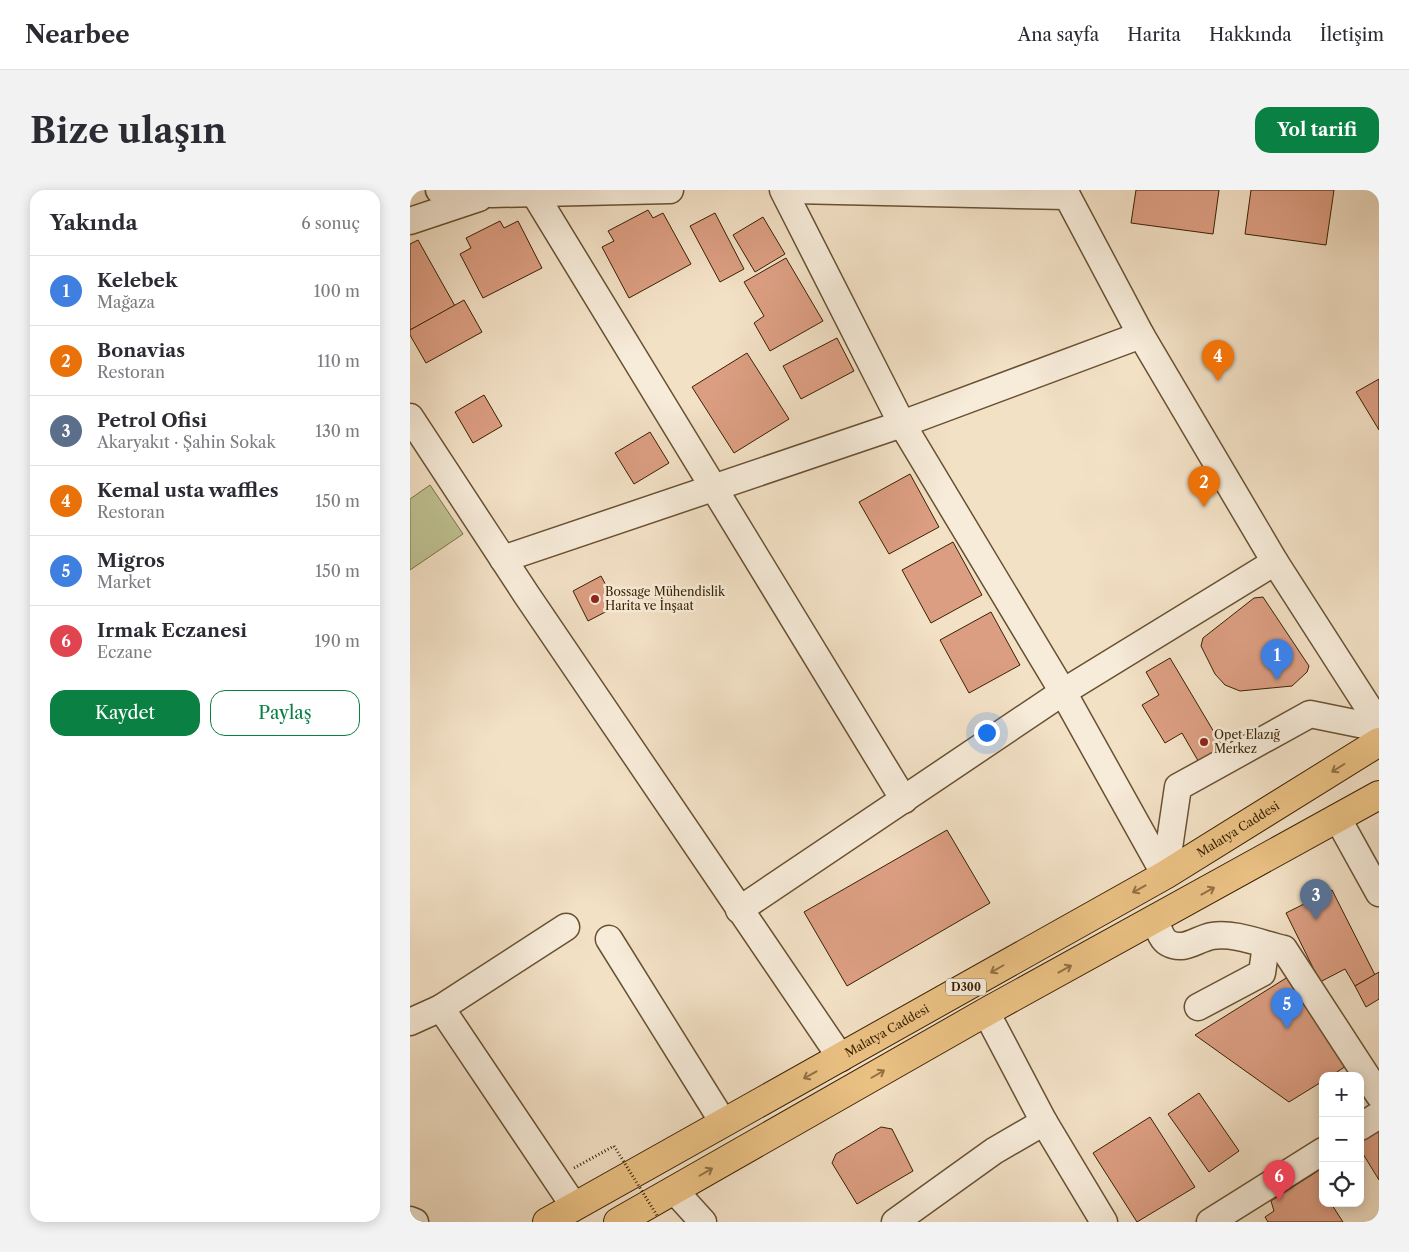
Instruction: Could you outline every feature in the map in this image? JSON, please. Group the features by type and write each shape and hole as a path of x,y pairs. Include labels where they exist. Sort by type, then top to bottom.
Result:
{"highway":[{"name":"Malatya Caddesi","path":"547,1222 1165,875 1379,742"},
{"name":"D300","path":"618,1222 986,1012 1379,795"}],"street":[{"path":"439,190 492,194 670,190"},
{"path":"783,190 902,424 1063,692 1165,875"},
{"path":"793,190 1066,193 1141,335 1275,562 1379,724"},
{"path":"534,193 715,487 904,800"},
{"path":"410,221 492,194"},
{"path":"503,559 902,424 1141,335"},
{"path":"410,418 503,559 841,1058"},
{"path":"740,910 1063,692 1275,562"},
{"path":"1165,875 1178,787 1310,714 1379,728"},
{"path":"1338,819 1379,893"},
{"path":"1155,920 1165,942 1171,944 1190,945 1212,936 1233,937 1284,949 1379,1095"},
{"path":"410,1022 441,1008 566,927"},
{"path":"609,939 723,1122"},
{"path":"1198,1007 1262,973 1266,945"},
{"path":"441,1008 574,1206"},
{"path":"986,1012 1044,1122 1104,1222"},
{"path":"1364,1124 1379,1115"},
{"path":"896,1222 994,1151 1044,1122"},
{"path":"1213,1221 1319,1154"},
{"path":"674,1190 703,1222"},
{"path":"410,1220 415,1222"}],"path":[{"path":"556,1177 614,1146 658,1217"}],"green space":[{"path":"430,485 463,534 410,570 410,499"}],"building":[{"path":"1136,190 1219,190 1213,234 1131,223"},
{"path":"1251,190 1334,190 1326,245 1245,234"},
{"path":"648,210 653,218 663,213 691,264 629,298 602,247 614,241 608,231"},
{"path":"715,213 744,269 720,282 690,226"},
{"path":"763,217 785,254 755,272 733,235"},
{"path":"500,221 504,228 518,221 542,268 483,298 460,254 471,248 466,238"},
{"path":"418,240 455,306 410,330 410,244"},
{"path":"786,258 823,321 770,351 754,323 764,316 744,282"},
{"path":"464,300 482,332 426,363 410,335 410,330"},
{"path":"837,338 854,371 801,399 783,366"},
{"path":"747,353 789,419 734,453 692,387"},
{"path":"1379,379 1379,430 1356,392"},
{"path":"484,395 502,426 473,443 455,412"},
{"path":"650,432 669,463 634,484 615,453"},
{"path":"910,474 939,527 889,554 859,502"},
{"path":"953,542 982,595 931,623 902,570"},
{"name":"Bossage Mühendislik Harita ve İnşaat","path":"601,576 617,606 588,621 573,591"},
{"path":"1263,597 1309,666 1307,672 1292,686 1240,691 1225,685 1215,674 1201,646 1203,638 1254,598"},
{"path":"991,612 1020,665 969,693 940,640"},
{"path":"1170,658 1233,764 1208,778 1182,733 1165,743 1142,705 1159,695 1146,672"},
{"path":"947,830 990,903 847,986 804,912"},
{"path":"1332,890 1375,975 1355,986 1345,969 1320,982 1286,913"},
{"path":"1379,972 1379,999 1366,1007 1355,986"},
{"path":"1291,975 1346,1066 1337,1072 1319,1072 1319,1083 1289,1102 1195,1035"},
{"path":"1199,1093 1239,1151 1209,1172 1168,1114"},
{"path":"1150,1117 1195,1187 1137,1222 1093,1153"},
{"path":"881,1127 892,1129 913,1171 857,1204 832,1163 836,1154"},
{"path":"1379,1128 1379,1180 1364,1156 1364,1137"},
{"path":"1319,1170 1319,1207 1333,1207 1343,1222 1268,1222 1265,1217 1274,1211 1271,1201"}],"place":[{"name":"Kemal usta waffles","path":"1218,381"},
{"name":"Bonavias","path":"1204,507"},
{"name":"Bossage Mühendislik Harita ve İnşaat","path":"595,599"},
{"name":"Kelebek","path":"1277,680"},
{"name":"Opet Elazığ Merkez","path":"1204,742"},
{"name":"Petrol Ofisi","path":"1316,920"},
{"name":"Migros","path":"1287,1029"},
{"name":"Irmak Eczanesi","path":"1279,1201"}]}
